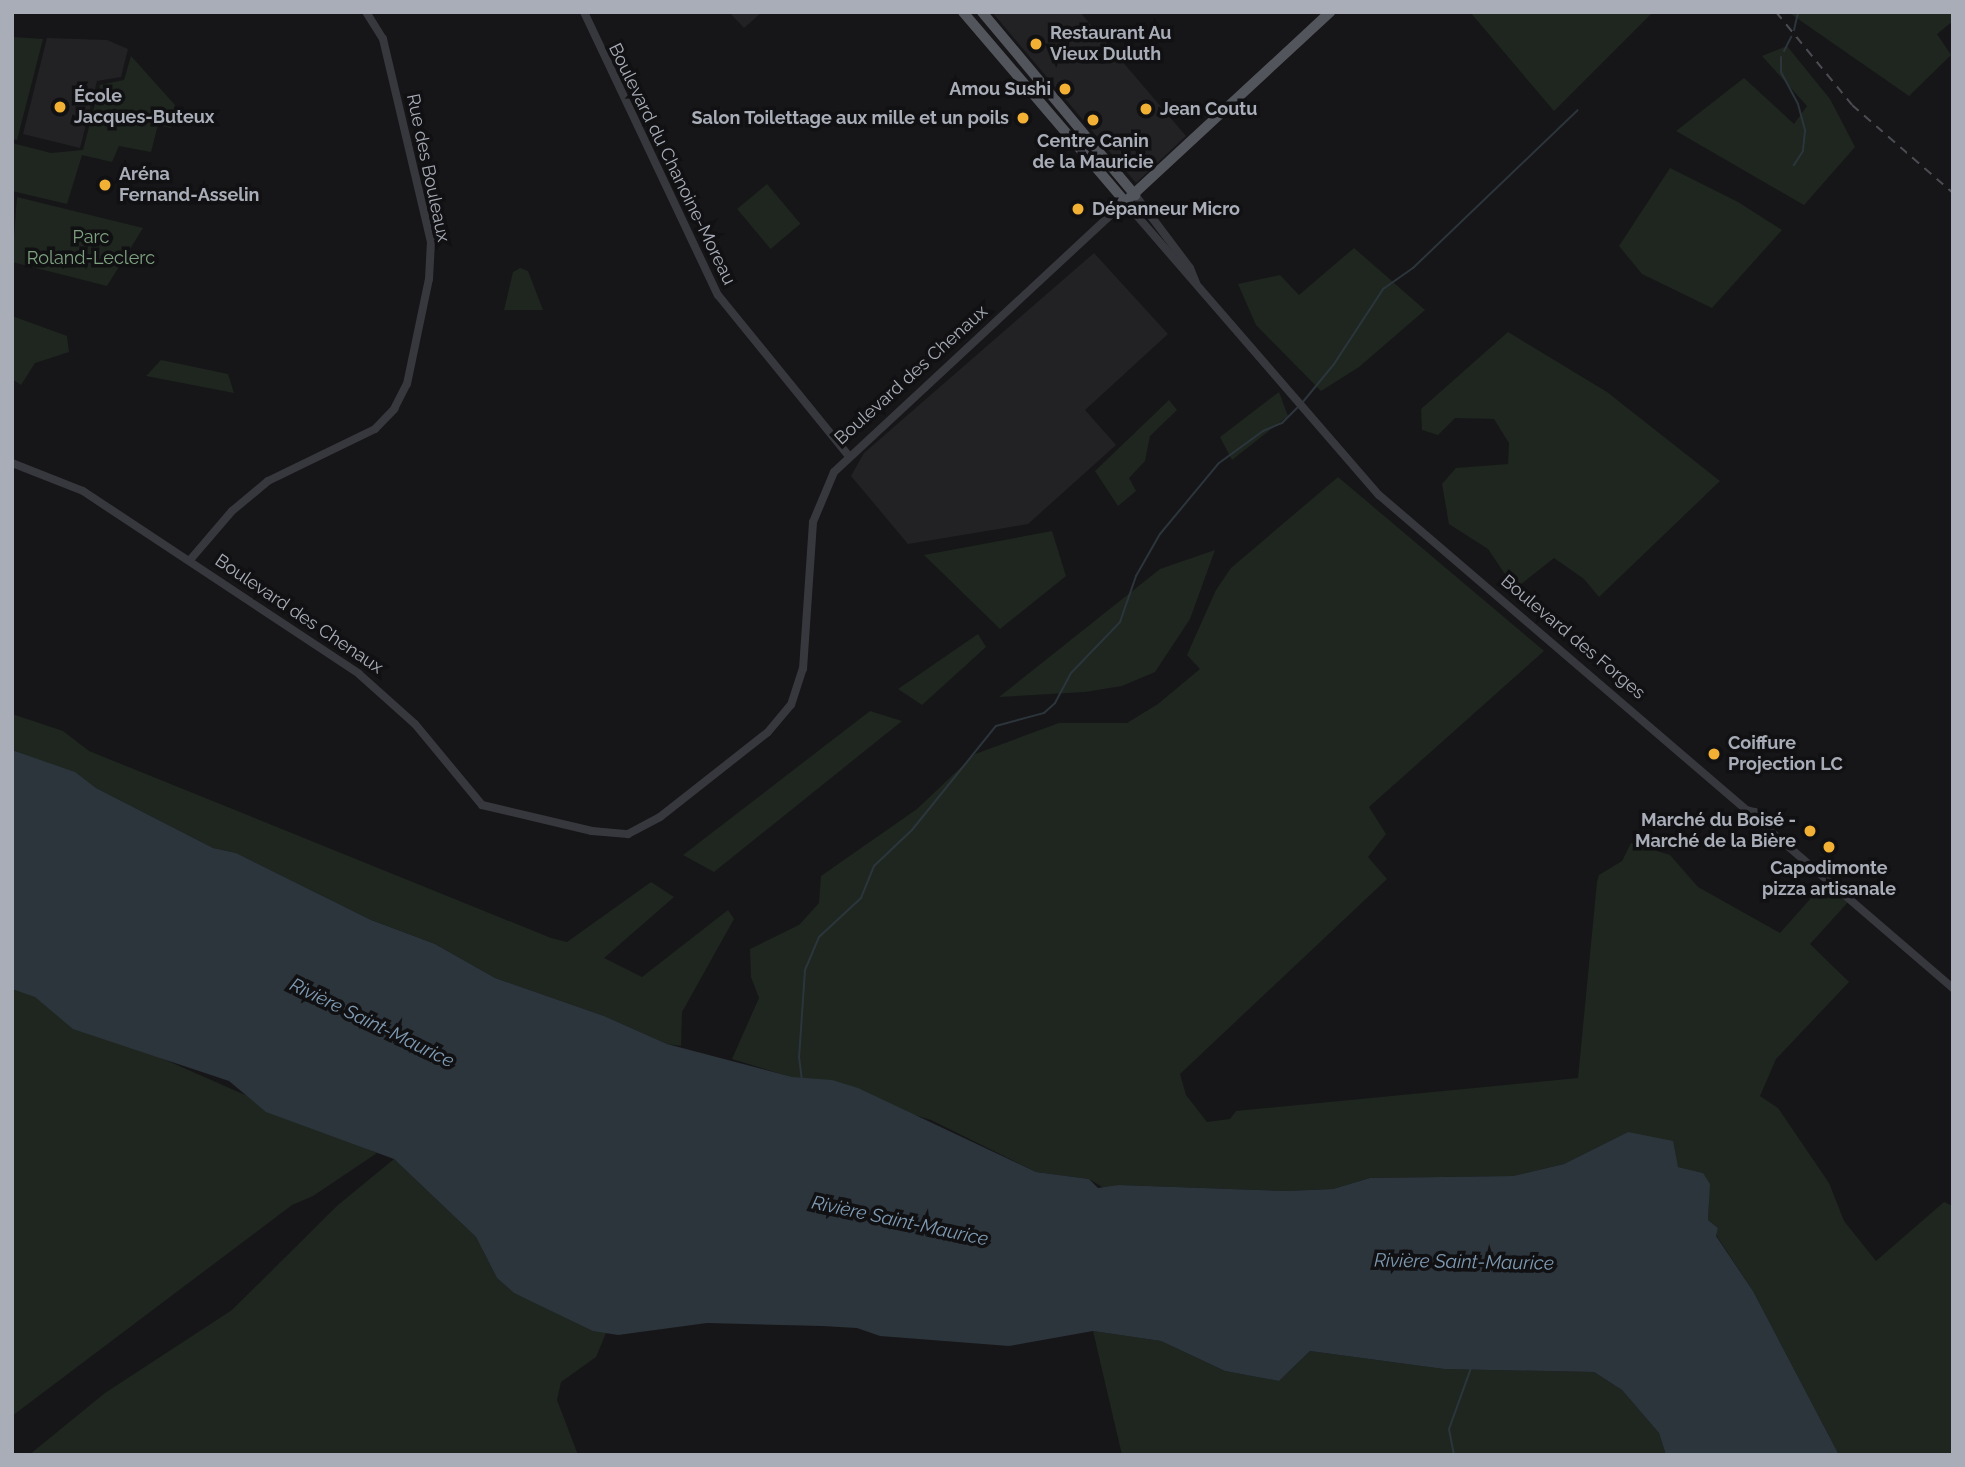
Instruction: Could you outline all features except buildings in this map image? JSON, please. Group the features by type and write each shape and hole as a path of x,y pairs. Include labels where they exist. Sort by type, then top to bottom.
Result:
{"main road":[{"name":"Boulevard des Forges","path":"963,12 1125,202"},
{"name":"Boulevard des Forges","path":"982,12 1135,195"},
{"name":"Boulevard des Chenaux","path":"1125,202 1330,12"}],"street":[{"name":"Rue des Bouleaux","path":"190,560 232,511 268,481 375,429 394,409 407,384 429,279 431,242 383,39 366,12"},
{"name":"Boulevard du Chanoine-Moreau","path":"584,12 718,295 848,455"},
{"name":"Boulevard des Forges","path":"1135,195 1190,268 1196,283"},
{"name":"Boulevard des Chenaux","path":"12,463 78,488 190,560 376,688 415,724 482,806 592,831 628,834 660,817 768,732 791,705 803,669 813,518 827,482 848,455 1125,202"},
{"name":"Boulevard des Forges","path":"1125,202 1182,274 1196,283 1385,500 1746,810 1755,812 1762,824 1953,988"}],"shaded area":[{"path":"729,12 762,12 744,28"},
{"path":"992,12 1080,12 1186,136 1136,183"},
{"name":"École Jacques-Buteux","path":"47,38 107,40 128,49 121,77 97,81 80,148 23,134"},
{"path":"1094,253 1168,334 1085,410 1116,445 1028,524 908,544 851,476 864,453"}],"green space":[{"path":"1470,12 1653,12 1554,111"},
{"path":"1788,12 1953,12 1953,21 1937,34 1951,55 1909,96"},
{"path":"12,37 43,39 17,140 12,139"},
{"path":"1787,46 1830,99 1855,147 1804,205 1676,131 1744,78 1794,124 1807,106 1762,56"},
{"path":"131,56 175,105 171,128 158,125 151,152 119,146 112,162 82,155 67,204 12,191 12,143 51,153 83,150 100,85 124,80"},
{"path":"1670,168 1738,202 1782,230 1712,308 1642,274 1619,246"},
{"path":"767,184 800,224 771,249 737,209"},
{"name":"Parc Roland-Leclerc","path":"17,197 143,228 107,286 12,262"},
{"path":"1354,248 1425,310 1359,367 1321,391 1256,325 1238,284 1280,275 1299,295"},
{"path":"520,268 528,271 543,310 504,310 513,272"},
{"path":"12,316 67,336 69,352 35,363 21,385 12,379"},
{"path":"1508,332 1607,392 1720,481 1599,597 1584,579 1554,558 1520,585 1507,577 1488,549 1449,524 1442,484 1456,468 1508,464 1509,443 1494,419 1455,418 1438,435 1422,430 1421,409"},
{"path":"161,360 228,374 234,393 146,376"},
{"path":"1279,392 1288,416 1232,460 1220,437"},
{"path":"1169,400 1177,410 1150,436 1145,461 1129,478 1136,491 1118,506 1095,471"},
{"path":"1338,477 1544,651 1369,807 1386,834 1368,857 1387,879 1180,1074 1186,1095 1207,1122 1230,1119 1236,1111 1578,1078 1597,882 1599,875 1622,861 1631,843 1670,855 1698,887 1780,933 1827,880 1850,900 1810,944 1849,982 1776,1059 1760,1096 1778,1108 1829,1183 1844,1221 1876,1261 1944,1202 1953,1206 1953,1455 1839,1455 1753,1291 1716,1235 1718,1228 1708,1220 1709,1198 1703,1173 1678,1167 1673,1151 1628,1132 1564,1164 1513,1176 1370,1178 1333,1189 1286,1191 1119,1185 1107,1190 1089,1179 1036,1172 931,1120 732,1059 759,998 751,977 750,949 799,925 819,903 821,876 917,809 975,754 1059,723 1127,723 1158,704 1200,669 1187,655 1216,590 1231,568"},
{"path":"1052,531 1066,576 1000,629 924,555"},
{"path":"1215,550 1190,619 1155,672 1122,686 1085,692 999,697 1160,569"},
{"path":"978,634 986,647 922,705 898,689"},
{"path":"870,711 902,721 714,872 683,855"},
{"path":"12,714 63,731 89,751 551,938 567,942 651,882 674,897 604,958 642,977 728,910 734,919 682,1012 681,1046 667,1044 604,1016 495,978 435,944 371,920 236,853 213,848 96,788 74,772 12,750"},
{"path":"12,970 118,1039 377,1153 313,1196 292,1205 12,1416"},
{"path":"394,1159 476,1237 497,1278 514,1293 606,1333 596,1357 561,1382 557,1400 578,1455 29,1455 105,1393 232,1310 338,1205"},
{"path":"1093,1331 1161,1341 1225,1371 1279,1381 1310,1351 1444,1369 1594,1372 1622,1390 1659,1433 1666,1455 1122,1455"}],"water":[{"name":"Rivière Saint-Maurice","path":"12,750 75,772 96,788 213,848 236,853 371,920 435,944 495,978 604,1016 667,1044 792,1077 832,1080 858,1088 1036,1172 1089,1179 1098,1188 1119,1185 1286,1191 1333,1189 1370,1178 1513,1176 1564,1164 1628,1132 1673,1141 1678,1167 1703,1173 1710,1184 1708,1220 1718,1228 1716,1236 1753,1291 1839,1455 1666,1455 1659,1433 1622,1390 1594,1372 1444,1369 1310,1351 1279,1381 1225,1371 1161,1341 1093,1331 1009,1346 880,1336 857,1328 822,1326 707,1323 618,1335 593,1331 514,1293 497,1278 476,1237 394,1159 266,1112 229,1081 73,1029 35,997 12,989"}],"waterway":[{"path":"1794,30 1798,12"},
{"path":"1784,51 1791,37"},
{"path":"1781,57 1781,72 1798,104 1805,131 1803,151 1794,165"},
{"path":"1302,403 1334,364 1383,289 1413,268 1578,110"},
{"path":"802,1081 799,1058 805,970 819,937 861,898 874,866 912,830 996,726 1044,713 1055,703 1071,673 1120,622 1136,576 1160,534 1219,463 1263,431 1282,423 1298,407"},
{"path":"1454,1455 1449,1429 1471,1368"}],"railway":[{"path":"1776,12 1852,105 1953,193"}],"place":[{"name":"Restaurant Au Vieux Duluth","path":"1036,44"},
{"name":"Amou Sushi","path":"1065,89"},
{"name":"École Jacques-Buteux","path":"60,107"},
{"name":"Jean Coutu","path":"1146,109"},
{"name":"Salon Toilettage aux mille et un poils","path":"1023,118"},
{"name":"Centre Canin de la Mauricie","path":"1093,120"},
{"name":"Aréna Fernand-Asselin","path":"105,185"},
{"name":"Dépanneur Micro","path":"1078,209"},
{"name":"Coiffure Projection LC","path":"1714,754"},
{"name":"Marché du Boisé - Marché de la Bière","path":"1810,831"},
{"name":"Capodimonte pizza artisanale","path":"1829,847"}]}
